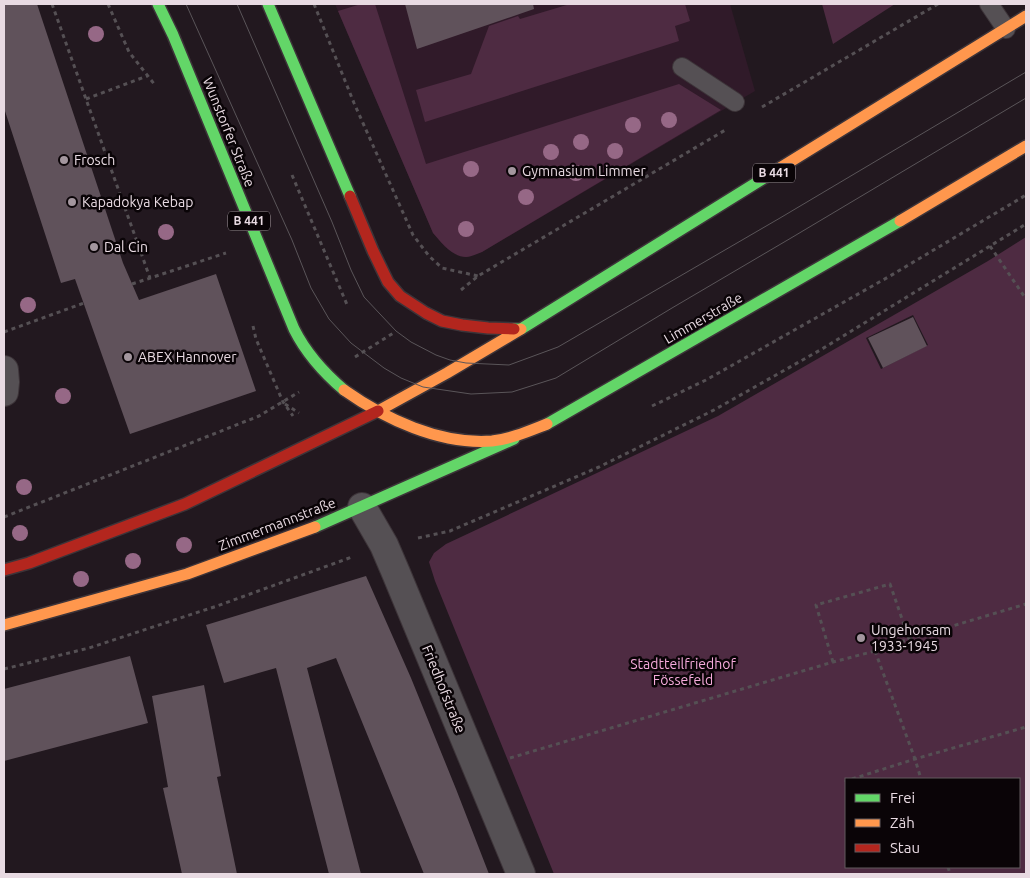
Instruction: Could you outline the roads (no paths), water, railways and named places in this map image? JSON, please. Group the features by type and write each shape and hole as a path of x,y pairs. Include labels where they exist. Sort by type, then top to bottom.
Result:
{"main road":[{"name":"Wunstorfer Straße","path":"158,4 173,35 298,338 327,375 340,387 378,412"},
{"path":"268,4 388,282 400,296 442,321 488,328 521,329"},
{"name":"B 441","path":"521,329 1026,16"},
{"name":"Limmerstraße","path":"378,412 420,431 460,440 485,441 518,435 550,423 842,256 1026,146"},
{"path":"4,570 29,563 185,504 378,412 423,388 521,329"},
{"name":"Zimmermannstraße","path":"4,625 187,574 304,532 550,423"}],"street":[{"path":"4,370 4,392"},
{"name":"Friedhofstraße","path":"362,507 384,545 521,874"}],"lane":[{"path":"989,4 1006,29"},
{"path":"682,67 735,102"}],"tram line":[{"path":"186,4 292,240 311,288 329,319 351,343 384,368 401,378 423,387 471,394 512,392 556,378 1026,98"},
{"path":"237,4 364,297 396,331 411,342 436,355 466,363 509,365 558,347 1026,72"}],"place":[{"name":"Frosch","path":"64,160"},
{"name":"Gymnasium Limmer","path":"512,171"},
{"name":"Kapadokya Kebap","path":"72,202"},
{"name":"Dal Cin","path":"94,247"},
{"name":"ABEX Hannover","path":"128,357"},
{"name":"Ungehorsam 1933-1945","path":"861,638"}],"park label":[{"name":"Stadtteilfriedhof Fössefeld","path":"683,672"}]}
